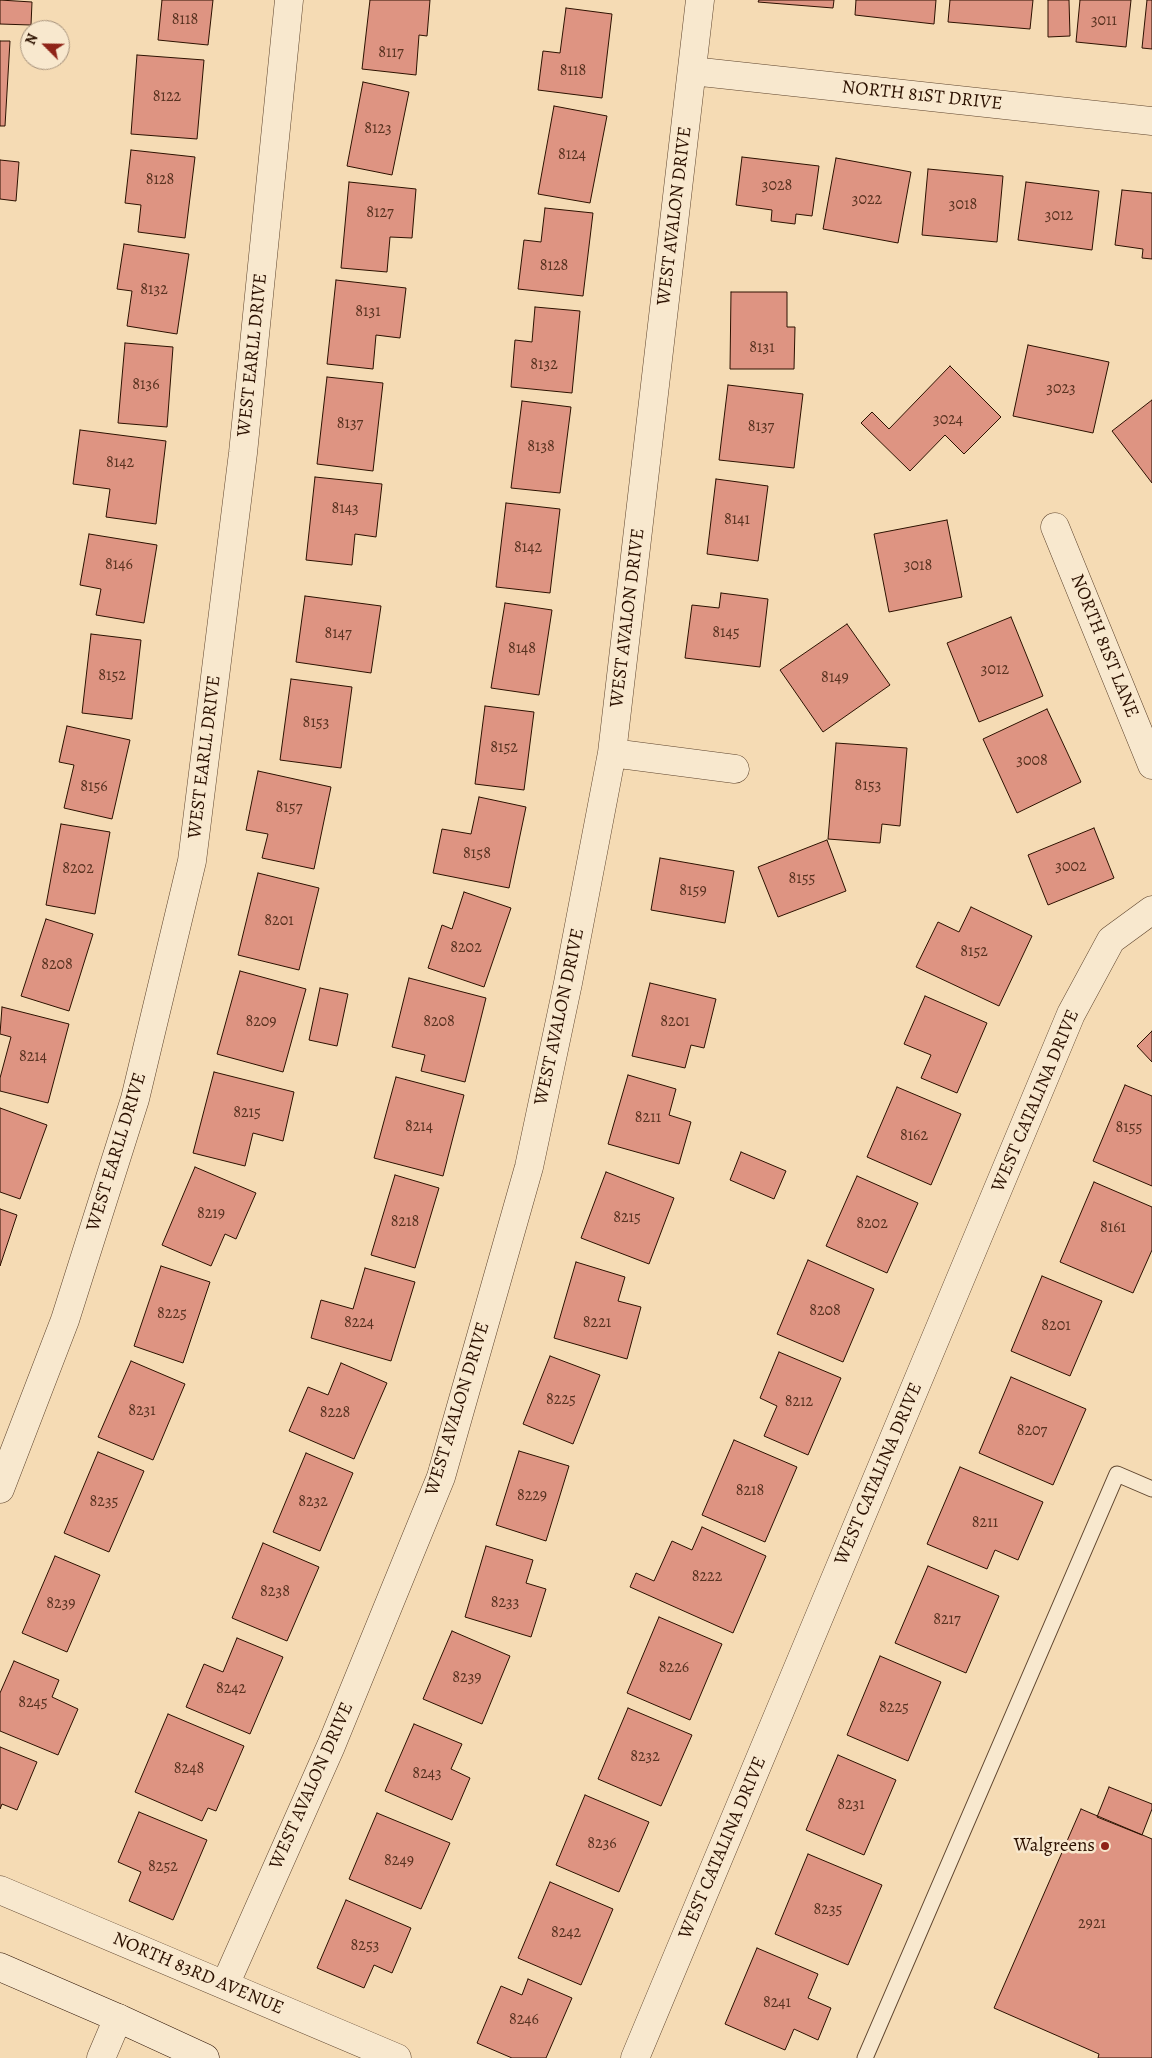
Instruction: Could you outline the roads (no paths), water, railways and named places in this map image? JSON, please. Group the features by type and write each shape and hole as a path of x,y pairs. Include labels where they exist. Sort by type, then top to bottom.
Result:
{"street":[{"name":"WEST EARLL DRIVE","path":"0,1489 66,1320 135,1099 192,861 243,453 289,0"},
{"name":"WEST AVALON DRIVE","path":"225,1985 331,1746 441,1477 529,1167 568,983 612,753 700,0"},
{"name":"NORTH 81ST DRIVE","path":"692,71 1152,121"},
{"name":"NORTH 81ST LANE","path":"1055,527 1152,765"},
{"path":"612,753 735,769"},
{"name":"WEST CATALINA DRIVE","path":"635,2058 1071,1014 1111,940 1152,910"},
{"name":"NORTH 83RD AVENUE","path":"0,1890 397,2058"},
{"path":"0,1967 204,2058"},
{"path":"101,2058 118,2018"}],"lane":[{"path":"865,2058 1117,1474 1152,1489"}],"place":[{"name":"Walgreens","path":"1105,1846"}]}
